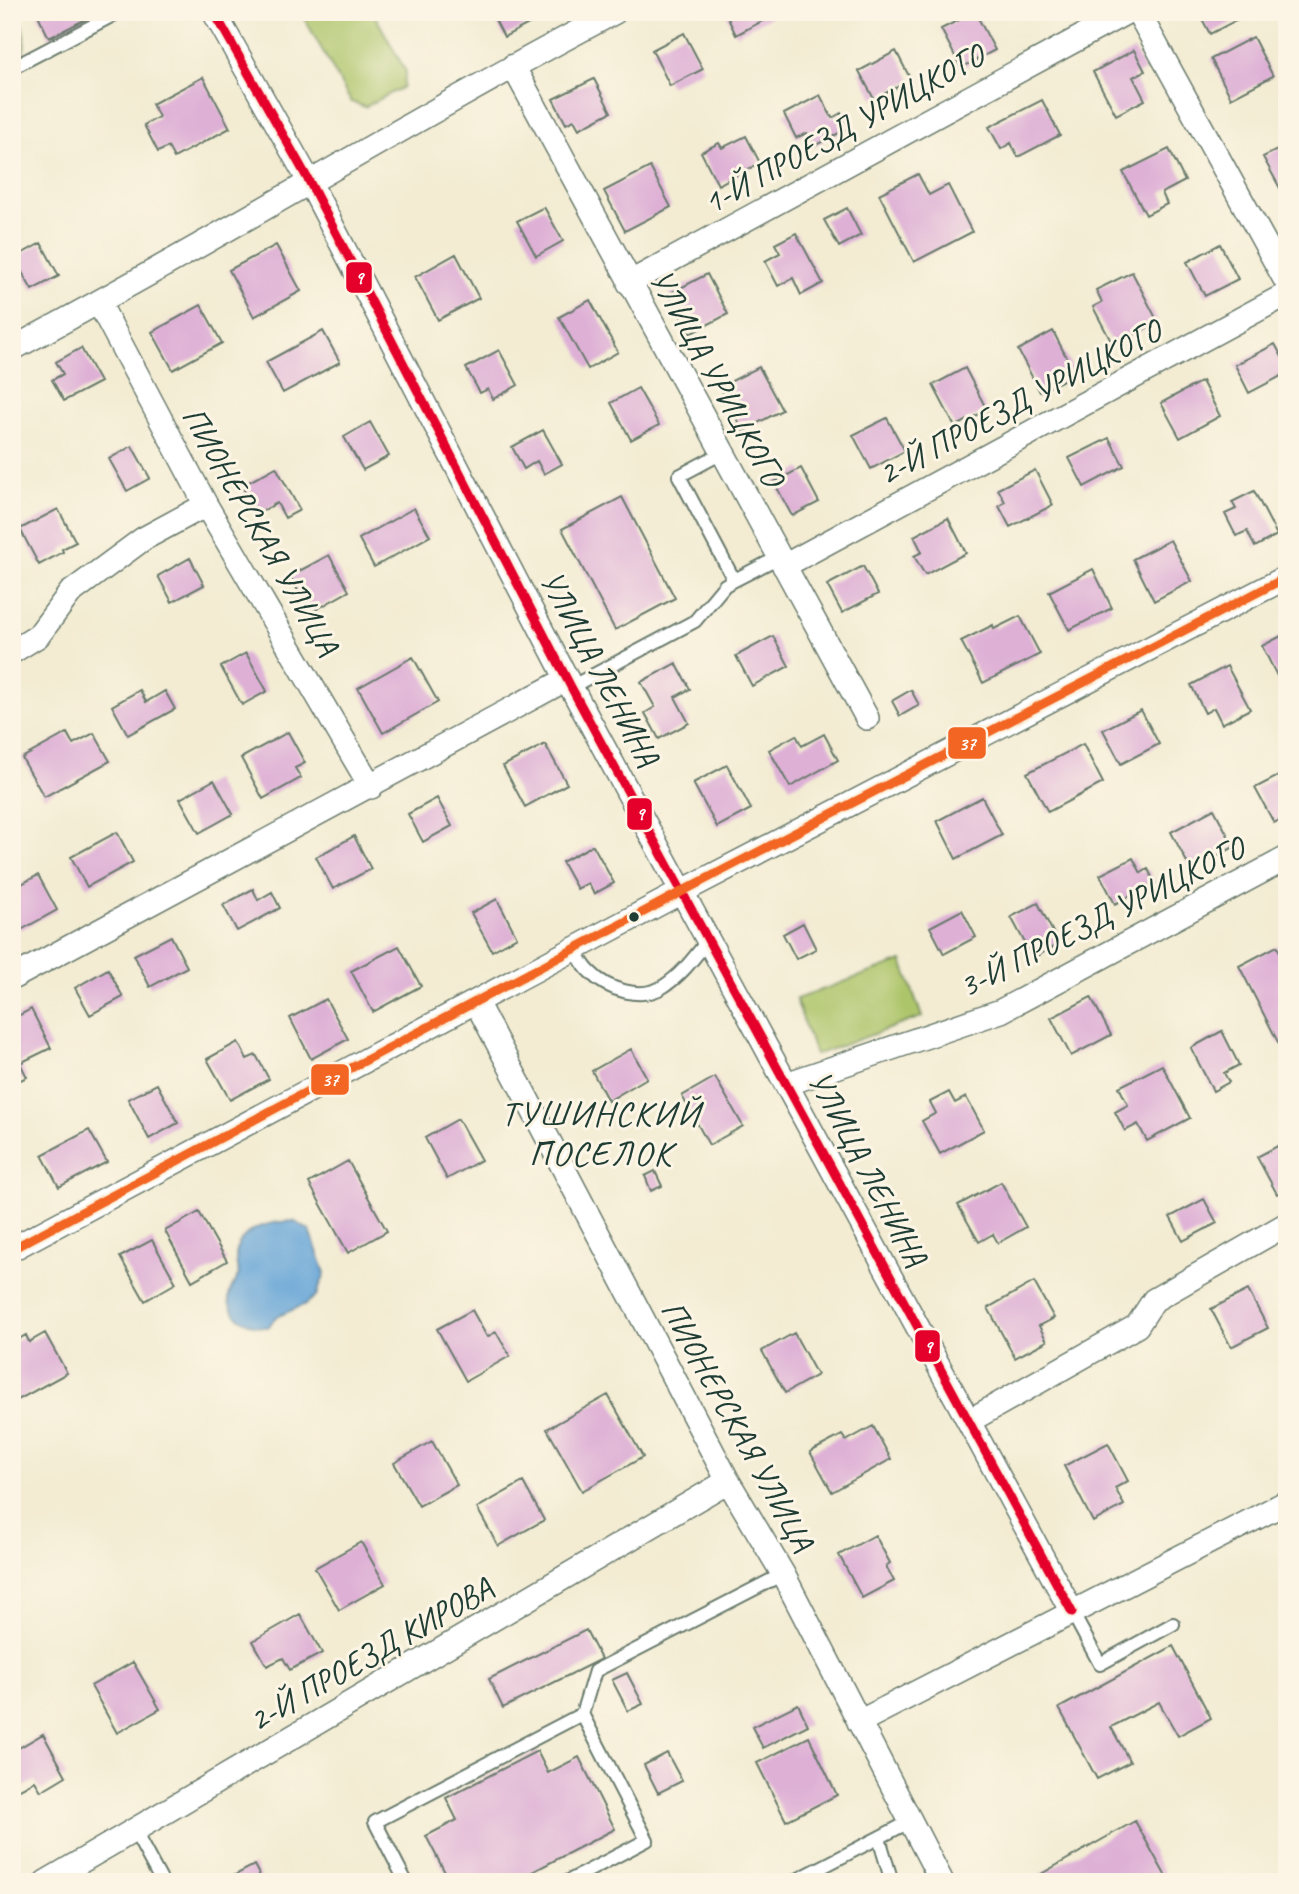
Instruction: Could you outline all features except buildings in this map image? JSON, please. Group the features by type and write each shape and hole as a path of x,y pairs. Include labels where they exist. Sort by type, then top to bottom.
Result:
{"street":[{"name":"УЛИЦА ЛЕНИНА","path":"214,12 309,181 569,683 1072,1612"},
{"path":"12,349 99,303 513,66 615,12"},
{"name":"1-Й ПРОЕЗД УРИЦКОГО","path":"629,283 1127,12"},
{"path":"1138,12 1287,283"},
{"name":"УЛИЦА УРИЦКОГО","path":"513,66 867,718"},
{"name":"2-Й ПРОЕЗД УРИЦКОГО","path":"781,561 1287,294"},
{"name":"ПИОНЕРСКАЯ УЛИЦА","path":"99,303 206,505 371,786"},
{"path":"12,652 38,636 70,593 80,585 143,539 206,505"},
{"path":"12,1249 683,891 1287,578"},
{"path":"12,978 569,683"},
{"name":"3-Й ПРОЕЗД УРИЦКОГО","path":"786,1084 1001,1011 1287,859"},
{"name":"ПИОНЕРСКАЯ УЛИЦА","path":"476,1002 729,1481 782,1574 942,1882"},
{"path":"969,1422 1137,1326 1154,1300 1287,1224"},
{"name":"2-Й ПРОЕЗД КИРОВА","path":"46,1882 729,1481"},
{"path":"859,1722 1287,1502"}],"lane":[{"path":"12,68 119,12"},
{"path":"722,453 679,476 734,580"},
{"path":"569,683 695,621 726,585 781,561"},
{"path":"575,950 587,971 600,982 622,992 643,993 661,989 680,974 709,939"},
{"path":"567,1882 647,1840 582,1714 595,1671 782,1574"},
{"path":"1072,1612 1100,1664 1173,1625"},
{"path":"406,1882 375,1822 582,1714"},
{"path":"793,1882 911,1821"},
{"path":"134,1830 162,1882"},
{"path":"879,1838 892,1882"}],"green space":[{"path":"12,12 17,12 20,20 24,47 21,69 12,74"},
{"path":"301,12 373,12 406,72 403,87 365,107 351,102"},
{"path":"902,961 922,1017 815,1055 796,999"}],"water":[{"path":"294,1221 310,1231 325,1273 316,1296 306,1304 276,1317 268,1327 249,1323 233,1312 229,1300 239,1274 237,1249 248,1233 258,1228"}],"transit line":[{"name":"9","path":"214,12 309,181 571,687 1072,1612"},
{"name":"37","path":"12,1249 683,891 1287,577"}],"district":[{"name":"ТУШИНСКИЙ ПОСЕЛОК","path":"601,1133"}]}
